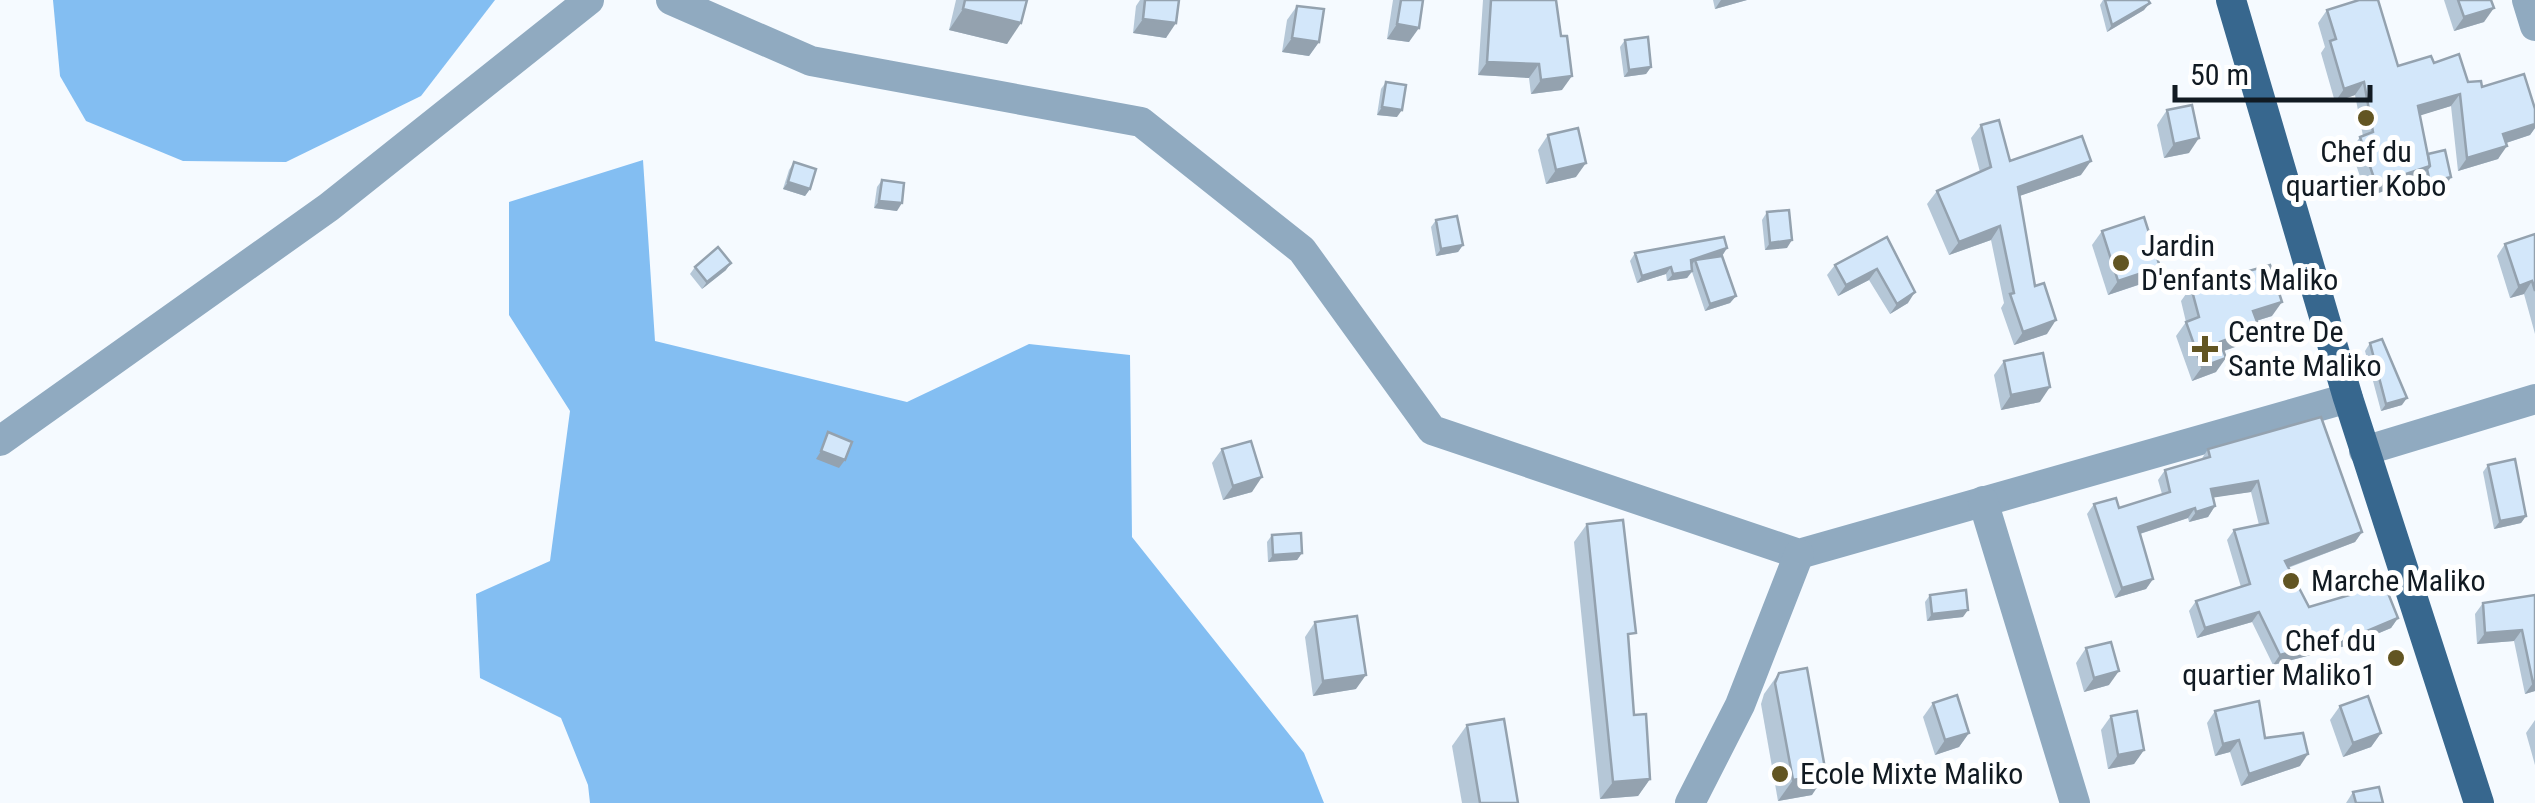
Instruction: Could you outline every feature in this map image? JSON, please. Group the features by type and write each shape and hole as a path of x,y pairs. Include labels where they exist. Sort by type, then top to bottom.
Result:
{"main road":[{"path":"2231,0 2364,451 2479,803"}],"street":[{"path":"0,441 329,206 589,0"},
{"path":"671,0 812,61 1140,122 1302,250 1432,430 1800,554 2348,398"},
{"path":"2526,0 2535,26"},
{"path":"2364,451 2535,400"},
{"path":"1982,501 2075,803"},
{"path":"1690,803 1740,706 1800,554"}],"shaded area":[{"path":"53,0 495,0 421,96 286,162 183,161 86,121 60,76"},
{"path":"643,160 655,341 907,402 1029,344 1130,355 1132,537 1304,753 1324,803 590,803 588,785 561,718 480,678 476,594 550,561 570,411 509,315 509,202"}],"building":[{"path":"965,0 1027,0 1021,23 963,9"},
{"path":"1145,0 1179,0 1176,23 1143,19"},
{"path":"1401,0 1423,0 1419,28 1397,24"},
{"path":"1491,0 1556,0 1561,36 1567,36 1572,76 1541,80 1539,64 1487,62"},
{"path":"2105,0 2148,0 2150,3 2112,25"},
{"path":"2359,0 2378,0 2398,66 2431,56 2434,63 2459,54 2468,82 2481,81 2482,87 2524,74 2535,109 2535,124 2503,134 2507,146 2467,158 2460,94 2418,106 2430,166 2376,184 2360,137 2373,132 2364,82 2344,89 2330,41 2336,39 2327,10"},
{"path":"2458,0 2491,0 2494,8 2464,17"},
{"path":"1297,6 1324,9 1319,42 1292,38"},
{"path":"1648,37 1651,67 1629,70 1625,40"},
{"path":"1386,82 1406,85 1402,110 1382,107"},
{"path":"2192,105 2199,138 2174,144 2167,110"},
{"path":"1999,120 2010,161 2082,136 2091,161 2018,187 2035,286 2044,283 2056,320 2023,332 2010,294 2014,293 2000,226 1959,242 1937,191 1991,167 1981,125"},
{"path":"1578,128 1586,163 1556,170 1548,135"},
{"path":"2445,150 2451,177 2430,182 2428,154"},
{"path":"794,162 816,169 810,189 788,182"},
{"path":"882,180 904,183 902,203 879,201"},
{"path":"1789,210 1792,240 1770,243 1767,212"},
{"path":"1457,216 1463,245 1441,249 1436,220"},
{"path":"2144,217 2160,267 2118,281 2102,231"},
{"path":"2535,234 2535,291 2532,281 2519,286 2505,244"},
{"path":"1724,237 1727,248 1691,260 1692,271 1673,274 1671,267 1642,276 1635,253"},
{"path":"1887,237 1915,292 1897,304 1877,269 1846,285 1835,265"},
{"path":"718,247 731,263 707,282 695,267"},
{"path":"1722,256 1736,296 1710,304 1695,260"},
{"path":"2270,265 2282,302 2253,311 2259,327 2220,342 2226,358 2202,367 2186,322 2199,317 2191,287"},
{"path":"2382,339 2407,398 2386,404 2370,343"},
{"path":"2043,353 2050,387 2011,395 2004,361"},
{"path":"2321,417 2362,532 2285,561 2309,607 2353,594 2349,585 2380,573 2398,618 2360,634 2280,655 2259,612 2205,628 2196,601 2250,584 2234,530 2268,523 2258,481 2211,489 2215,506 2196,512 2195,508 2138,527 2153,579 2122,588 2094,504 2116,498 2119,508 2170,492 2165,470 2210,457 2208,449"},
{"path":"828,432 852,442 845,460 821,451"},
{"path":"1251,441 1262,477 1233,486 1222,449"},
{"path":"2515,459 2526,516 2500,521 2488,465"},
{"path":"1623,520 1636,633 1628,634 1634,715 1646,714 1650,779 1613,782 1587,524"},
{"path":"1301,533 1302,553 1273,555 1272,535"},
{"path":"1966,590 1968,610 1932,614 1930,595"},
{"path":"2535,595 2533,683 2522,630 2485,633 2483,603"},
{"path":"1357,616 1366,675 1323,681 1315,622"},
{"path":"2111,642 2119,671 2094,678 2086,648"},
{"path":"1807,668 1826,774 1793,780 1775,683 1779,673"},
{"path":"1957,695 1969,733 1945,740 1933,703"},
{"path":"2368,696 2381,733 2353,743 2340,706"},
{"path":"2259,701 2265,738 2303,733 2308,754 2249,774 2239,740 2223,744 2215,711"},
{"path":"2137,711 2144,750 2118,755 2111,716"},
{"path":"1504,719 1518,803 1480,803 1467,725"},
{"path":"2379,787 2383,803 2356,803 2353,792"}],"place":[{"name":"Chef du quartier Kobo","path":"2366,118"},
{"name":"Jardin D'enfants Maliko","path":"2121,263"},
{"name":"Centre De Sante Maliko","path":"2205,349"},
{"name":"Marche Maliko","path":"2291,581"},
{"name":"Chef du quartier Maliko1","path":"2396,658"},
{"name":"Ecole Mixte Maliko","path":"1780,774"}]}
